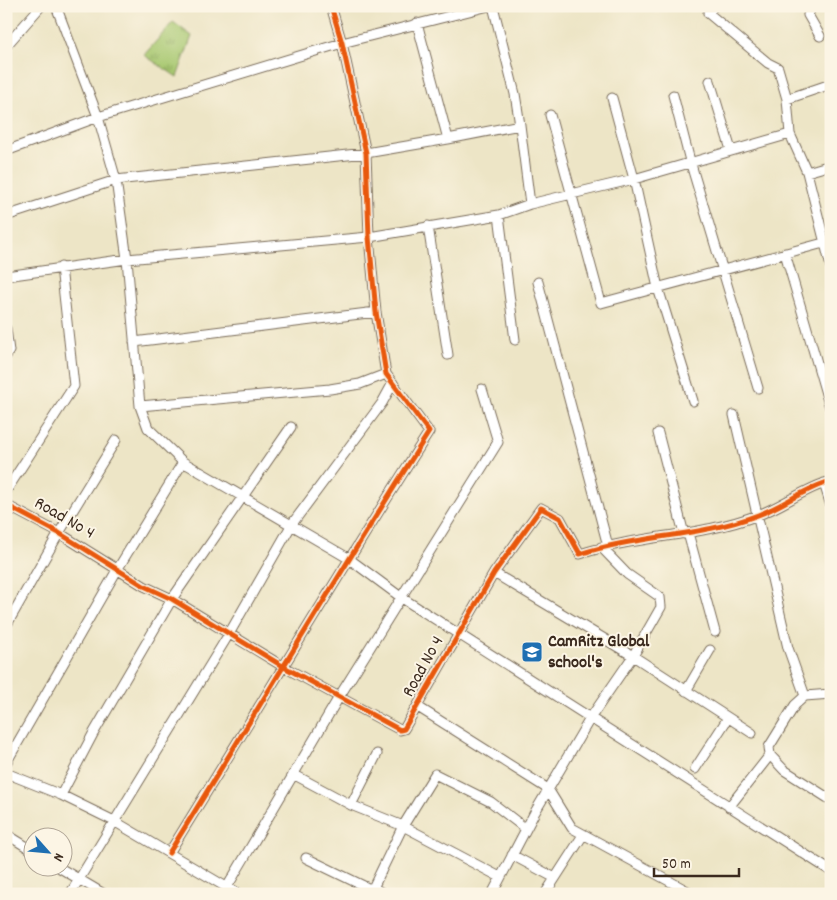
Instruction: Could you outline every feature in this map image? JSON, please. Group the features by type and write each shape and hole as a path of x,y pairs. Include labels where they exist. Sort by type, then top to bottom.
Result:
{"street":[{"path":"6,46 41,6"},
{"path":"56,6 98,117 116,180 127,259 140,406 148,428 183,462 348,558 402,598 591,717 729,808 830,870"},
{"path":"169,853 284,667 348,558 429,432 386,374 376,312 368,237 366,153 342,43 331,6"},
{"path":"6,151 98,117 342,43 489,6"},
{"path":"493,6 515,94 530,204"},
{"path":"714,6 708,13 768,63 778,68 787,99 790,134 808,172 827,242 831,267"},
{"path":"812,6 808,15 820,36"},
{"path":"417,23 448,139"},
{"path":"710,81 731,150"},
{"path":"787,99 831,84"},
{"path":"673,95 690,161 758,388"},
{"path":"612,98 634,179 658,288 693,401"},
{"path":"550,115 601,303 827,242"},
{"path":"6,216 116,180 366,153 520,125"},
{"path":"6,276 127,259 368,237 499,215 530,204 634,179 690,161 790,134"},
{"path":"808,172 831,165"},
{"path":"499,215 515,340"},
{"path":"428,226 448,355"},
{"path":"785,253 831,411"},
{"path":"6,491 74,386 62,267"},
{"path":"492,894 548,790 591,717 633,656 661,606 660,597 627,574 605,547 538,282"},
{"path":"134,342 376,312"},
{"path":"6,329 9,351 6,356"},
{"path":"140,406 330,389 360,384 386,374"},
{"path":"70,894 229,634 292,524 382,403 393,383"},
{"path":"225,891 339,697 498,442 482,389"},
{"path":"734,415 788,648 805,696"},
{"path":"60,794 172,599 291,427"},
{"path":"658,433 715,632"},
{"path":"6,626 59,533 116,440"},
{"path":"6,763 117,570 183,462"},
{"path":"827,482 831,506"},
{"name":"Road No 4","path":"6,505 59,533 117,570 172,599 284,667 400,730 404,729 418,707 458,633 494,574 541,508 560,518 580,554 605,547 686,534 758,515 827,482"},
{"path":"494,574 633,656 752,733"},
{"path":"686,690 710,650"},
{"path":"830,695 805,696 795,705 768,747 770,755 784,770 831,800"},
{"path":"418,707 548,790 572,828 693,894"},
{"path":"695,769 728,718"},
{"path":"351,805 377,754"},
{"path":"729,808 770,755"},
{"path":"6,773 60,794 114,821 169,853 225,891 238,894"},
{"path":"293,774 351,805 403,826 500,877"},
{"path":"371,890 403,826 435,774 491,802 526,829"},
{"path":"6,834 22,844"},
{"path":"545,894 583,835"},
{"path":"512,855 555,878"},
{"path":"306,858 371,890 384,894"},
{"path":"72,875 104,894"}],"green space":[{"path":"173,22 192,36 177,77 144,55"}],"cycle path":[{"path":"169,853 429,432 386,374 376,312 369,237 366,153 342,43 331,6"},
{"path":"6,505 59,533 144,586 172,599 284,667 400,730 404,729 494,573 541,508 560,518 580,554 624,543 714,528 736,522 758,515 812,488 831,481"}],"place":[{"name":"CamRitz Global school's","path":"532,652"}]}
